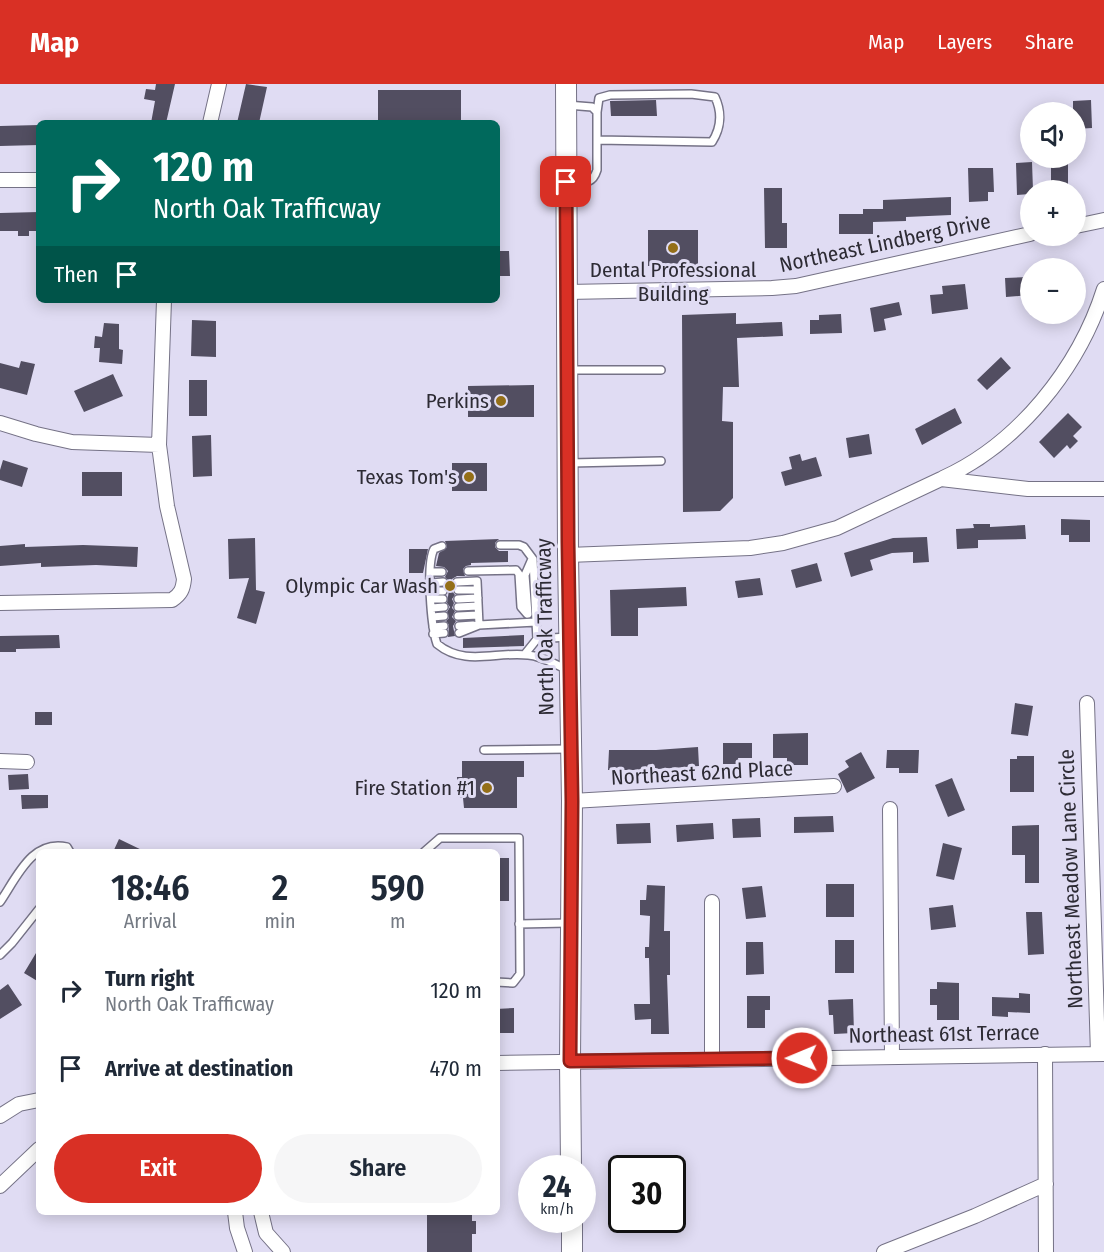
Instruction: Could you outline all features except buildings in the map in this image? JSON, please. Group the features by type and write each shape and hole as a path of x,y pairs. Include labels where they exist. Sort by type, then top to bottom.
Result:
{"main road":[{"name":"North Oak Trafficway","path":"566,84 567,463 572,801 571,1155"},
{"path":"572,1233 572,1252"}],"street":[{"path":"211,120 219,84"},
{"path":"0,180 36,180"},
{"path":"1086,224 1104,220"},
{"name":"Northeast Lindberg Drive","path":"567,292 796,286 1020,236"},
{"path":"568,555 750,548 783,543 837,528 966,467 987,453 1033,410 1071,360 1089,329 1104,290"},
{"path":"0,603 172,600 184,588 184,579 166,506 159,445 164,303"},
{"path":"0,423 72,442 159,445"},
{"path":"941,479 1028,489 1104,489"},
{"name":"Northeast Meadow Lane Circle","path":"1087,704 1101,1054"},
{"path":"0,761 27,762"},
{"name":"Northeast 62nd Place","path":"572,801 834,786"},
{"path":"890,809 892,1056"},
{"path":"712,902 712,1059"},
{"path":"1045,1054 1046,1252"},
{"name":"Northeast 61st Terrace","path":"500,1063 1101,1054"},
{"path":"0,1116 19,1104 36,1101"},
{"path":"0,1186 36,1152"},
{"path":"884,1252 975,1216 1046,1184"},
{"path":"235,1215 245,1252"},
{"path":"262,1215 266,1233 283,1252"}],"lane":[{"path":"566,182 591,182 594,179 597,170 597,140 597,112 599,98 610,95 691,94 716,97 720,107 718,133 712,142 597,140"},
{"path":"566,105 592,107 597,112"},
{"path":"568,370 661,370"},
{"path":"567,463 661,461"},
{"path":"500,545 524,547 532,558 537,639 525,654"},
{"path":"442,546 432,552 430,572 433,630 436,644 463,656 525,654 545,659 570,671"},
{"path":"527,614 525,574 532,558"},
{"path":"468,571 516,570 519,574 521,607 536,622"},
{"path":"430,572 442,572"},
{"path":"457,582 477,581 479,625"},
{"path":"431,583 443,586 431,591"},
{"path":"477,590 458,599 478,602"},
{"path":"432,603 443,603"},
{"path":"458,616 478,615"},
{"path":"432,617 444,616"},
{"path":"459,629 479,625 536,622"},
{"path":"433,630 444,630"},
{"path":"537,639 569,637"},
{"path":"484,750 571,749"},
{"path":"425,849 440,838 519,838 520,974 513,983 500,982"},
{"path":"41,849 56,845 69,849"},
{"path":"0,902 28,860 36,853"},
{"path":"0,955 36,913"},
{"path":"519,924 571,923"}],"place":[{"name":"Dental Professional Building","path":"673,248"},
{"name":"Perkins","path":"501,401"},
{"name":"Texas Tom's","path":"469,477"},
{"name":"Olympic Car Wash","path":"450,586"},
{"name":"Fire Station #1","path":"487,788"}],"route":[{"path":"566,182 572,801 570,1061 802,1058"}]}
